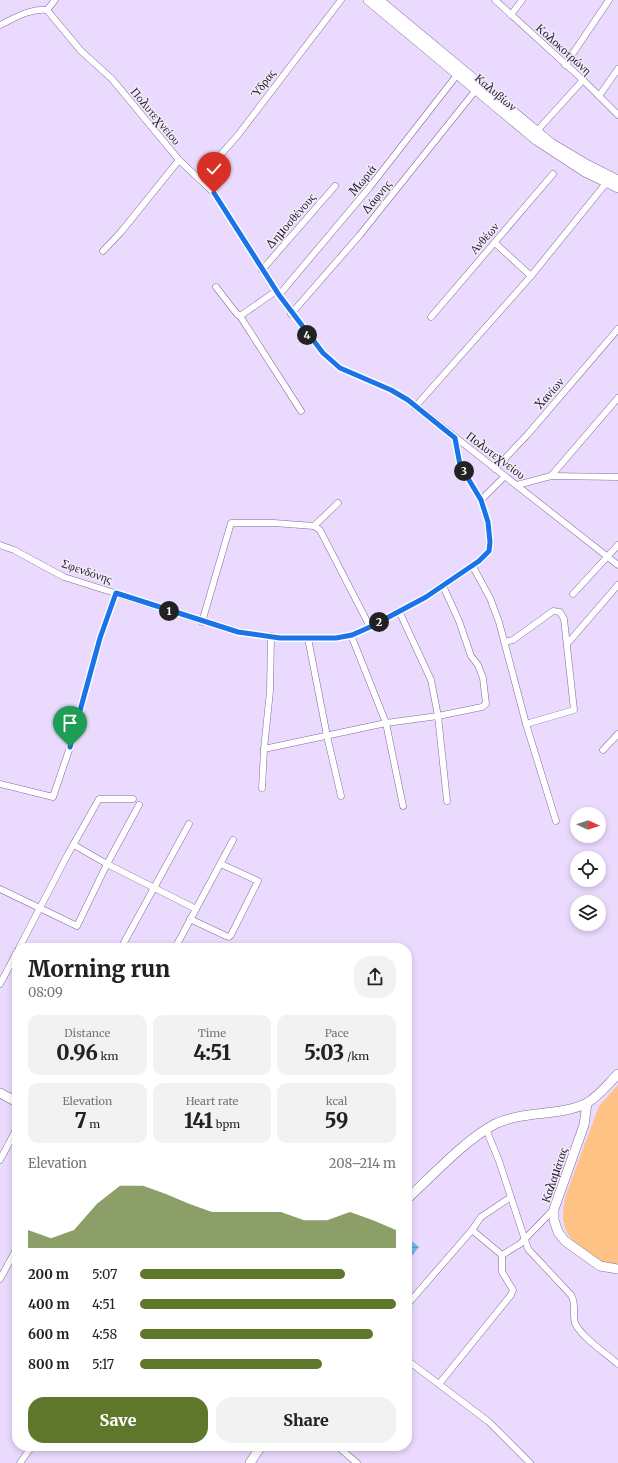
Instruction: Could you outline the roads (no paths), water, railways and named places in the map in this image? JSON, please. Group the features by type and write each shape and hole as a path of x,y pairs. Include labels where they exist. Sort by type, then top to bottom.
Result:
{"main road":[{"name":"Καλυβίων","path":"368,0 547,148 585,172 618,188"},
{"name":"Καλυβίων","path":"379,0 536,132 567,153 618,180"},
{"path":"412,1194 473,1138 486,1129 509,1118 535,1113 567,1110 587,1103 598,1095 618,1074"},
{"path":"0,1092 12,1099"},
{"name":"Καλαμάτας","path":"587,1103 584,1126 554,1209 554,1220 558,1232 565,1241 600,1266 618,1269"},
{"path":"250,1463 258,1451"}],"street":[{"path":"0,25 38,9 47,10 55,0"},
{"name":"Ύδρας","path":"200,178 238,135 341,0"},
{"name":"Κολοκοτρώνη","path":"495,0 618,115"},
{"path":"511,16 522,0"},
{"path":"565,65 609,0"},
{"name":"Πολυτεχνείου","path":"47,10 81,51 112,80 179,160 200,178 214,193 291,314 323,353 340,368 391,390 430,416 504,477 517,484 618,565"},
{"path":"599,96 618,69"},
{"name":"Μωριά","path":"240,316 278,293 374,182 457,75"},
{"path":"536,132 582,80"},
{"name":"Δάφνης","path":"291,314 359,236 475,90"},
{"path":"103,251 121,232 179,160"},
{"name":"Ανθέων","path":"431,316 553,174"},
{"path":"415,407 531,276 607,182"},
{"name":"Δημοσθένους","path":"262,270 335,186"},
{"path":"494,243 531,276"},
{"path":"216,287 240,316 301,411"},
{"name":"Χανίων","path":"495,469 528,434 618,329"},
{"path":"551,476 618,398"},
{"path":"455,438 460,465 481,500 504,477"},
{"path":"517,484 551,476 618,477"},
{"name":"Σφενδόνης","path":"0,545 14,550 64,576 202,622 238,632 270,636 336,638 352,635 370,627 444,586 479,561 489,551 490,542 488,522 481,500"},
{"path":"314,526 338,503"},
{"path":"202,622 231,523 274,522 314,526 320,530 370,627"},
{"path":"574,594 618,545"},
{"path":"472,565 490,598 556,822"},
{"path":"567,644 618,585"},
{"path":"264,749 386,722 438,716 486,704 483,678 478,665 471,656 459,621 444,586"},
{"path":"0,784 53,797 70,747 100,638 116,593"},
{"path":"399,611 431,680 438,716 447,801"},
{"path":"504,642 513,640 554,611 560,612 564,619 574,710 526,724"},
{"path":"352,635 386,722 403,806"},
{"path":"262,788 264,749 270,691 270,636"},
{"path":"308,638 327,736 341,796"},
{"path":"603,750 618,734"},
{"path":"24,943 39,908 100,799 133,799"},
{"path":"0,889 77,926 107,864 139,804"},
{"path":"123,943 189,824"},
{"path":"178,943 233,840"},
{"path":"74,844 107,864 196,909"},
{"path":"190,919 226,936 229,937 231,935 258,881 220,864"},
{"path":"0,984 12,961"},
{"path":"486,1129 528,1249 571,1295 576,1304 575,1322 580,1330 618,1364"},
{"path":"0,1160 12,1137"},
{"path":"412,1299 472,1230 481,1217 511,1197"},
{"path":"502,1255 514,1249 554,1209"},
{"path":"472,1230 502,1255"},
{"path":"439,1384 511,1295 513,1290 502,1272 502,1255"},
{"path":"0,1279 12,1257"},
{"path":"412,1364 489,1422 530,1463"},
{"path":"20,1463 28,1451"},
{"path":"343,1451 357,1463"}],"water":[{"path":"413,1242 419,1247 412,1256"}]}
